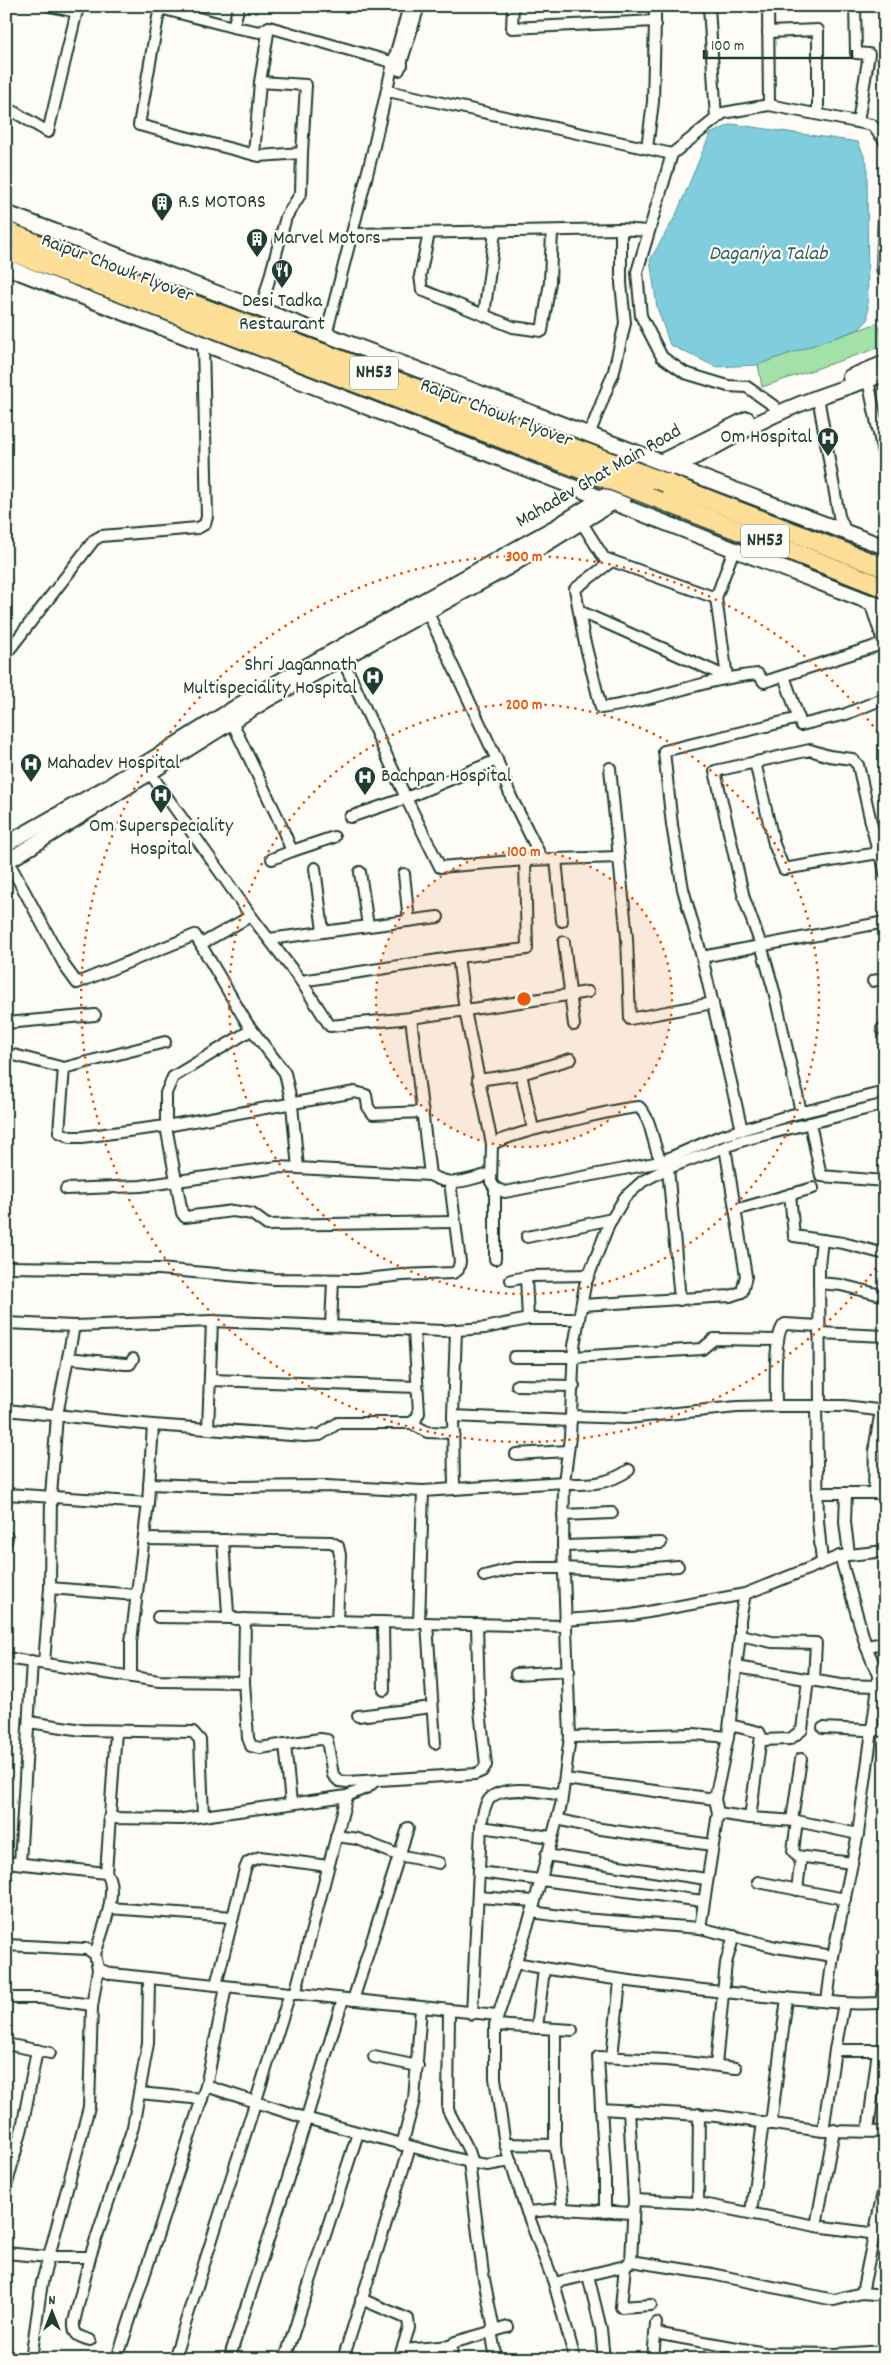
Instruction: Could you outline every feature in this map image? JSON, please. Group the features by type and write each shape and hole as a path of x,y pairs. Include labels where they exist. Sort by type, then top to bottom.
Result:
{"highway":[{"name":"Raipur Chowk Flyover","path":"6,231 80,269 885,588"},
{"name":"Raipur Chowk Flyover","path":"6,250 80,269 666,483 885,568"}],"street":[{"path":"6,107 48,132 78,9 50,6"},
{"path":"233,27 239,6"},
{"path":"397,64 409,6"},
{"path":"326,335 388,91 419,6"},
{"path":"513,6 512,28 655,21"},
{"path":"647,148 653,102 655,6"},
{"path":"709,6 716,119"},
{"path":"768,6 769,105"},
{"path":"855,6 856,53 869,54 858,122"},
{"path":"302,153 254,155 139,125 160,7 233,27 260,32 270,27 397,64"},
{"path":"254,155 260,82 270,27"},
{"path":"768,32 818,30 818,114"},
{"path":"260,82 306,85 300,193 286,216 262,310"},
{"path":"388,91 672,154"},
{"path":"774,406 747,387 728,386 685,373 662,357 641,316 636,272 672,154 723,113 769,105 872,125 885,140"},
{"path":"885,188 882,268 885,281"},
{"path":"6,213 885,547"},
{"path":"352,234 621,229 647,231"},
{"path":"590,435 614,371 624,323 621,283 621,229"},
{"path":"428,233 420,276 422,290 513,327 542,331 550,282 552,231"},
{"path":"484,315 495,232"},
{"path":"6,267 878,605 885,642 764,682 758,674 726,677 648,700 601,708 575,589 612,561"},
{"path":"6,654 94,540 101,536 198,528 205,524 207,517 203,343"},
{"name":"Mahadev Ghat Main Road","path":"6,844 114,783 262,692 608,500 666,464 774,406 885,363"},
{"path":"666,464 687,461 765,420 818,397 885,374"},
{"path":"868,380 885,463"},
{"path":"818,397 839,516 846,532"},
{"path":"298,1168 292,1105 285,1073 250,1027 195,935 78,983 66,968 7,862 232,722 582,523 608,500"},
{"path":"582,523 604,558 716,598"},
{"path":"726,677 716,598 734,549"},
{"path":"428,611 497,760 511,797 542,859"},
{"path":"579,612 726,677"},
{"path":"342,658 440,867 542,859 619,857"},
{"path":"784,676 801,726 846,714 885,698"},
{"path":"742,1130 702,957 683,889 672,825 664,751 798,718"},
{"path":"232,722 292,851"},
{"path":"801,1112 783,1028 761,945 744,898 715,771 810,750 829,756 852,759 858,765 878,853 883,862 885,873"},
{"path":"350,817 406,798 497,760"},
{"path":"755,762 774,844 784,869 878,853"},
{"path":"610,768 627,938 630,1019 713,1003"},
{"path":"150,773 251,916 301,981 330,1026 411,1018 588,992"},
{"path":"272,858 334,838"},
{"path":"556,859 562,921"},
{"path":"301,981 458,957 526,949 525,860"},
{"path":"315,868 323,931"},
{"path":"360,872 368,926"},
{"path":"404,874 409,921"},
{"path":"201,944 251,916"},
{"path":"269,939 438,917"},
{"path":"702,957 885,922"},
{"path":"564,942 574,1025"},
{"path":"458,957 465,1010 492,1144 491,1182 495,1188 504,1192 604,1171 664,1165 810,1123 885,1104"},
{"path":"873,981 885,978"},
{"path":"6,1023 95,1015"},
{"path":"411,1018 430,1175"},
{"path":"250,1027 251,1030 172,1077 166,1093 166,1126 175,1182 182,1213 185,1216 233,1211 252,1214 267,1224 454,1222"},
{"path":"6,1053 64,1068 165,1042"},
{"path":"478,1080 521,1074 571,1059"},
{"path":"64,1068 59,1132 70,1136 166,1126 292,1105 355,1092 366,1094 368,1108 373,1114 423,1112"},
{"path":"521,1074 533,1130"},
{"path":"575,2359 554,2283 505,2144 495,2078 496,2020 532,1912 557,1819 570,1737 563,1546 564,1483 574,1386 574,1357 579,1319 589,1275 612,1220 626,1197 664,1165 718,1137 801,1112 885,1092"},
{"path":"492,1144 512,1135 624,1109 639,1108 647,1115 664,1165 680,1300"},
{"path":"810,1123 821,1176 885,1181"},
{"path":"582,1305 730,1296 742,1292 746,1276 726,1147"},
{"path":"66,1189 141,1186 278,1167 430,1175 444,1182 490,1174"},
{"path":"6,1268 159,1269 221,1275 334,1280 453,1273 458,1270 460,1262 450,1182"},
{"path":"495,1188 495,1259"},
{"path":"735,1210 813,1188"},
{"path":"790,1194 794,1236 843,1243 885,1254"},
{"path":"527,1237 612,1220"},
{"path":"822,1240 819,1283 817,1492 822,1562"},
{"path":"511,1280 526,1277 589,1275"},
{"path":"526,1277 528,1319"},
{"path":"331,1326 334,1280"},
{"path":"819,1283 841,1285 885,1296"},
{"path":"6,1323 74,1326 212,1321 414,1330 456,1330 485,1328 528,1319 579,1319"},
{"path":"208,1429 212,1321"},
{"path":"776,1406 778,1340 779,1332 785,1324 819,1330 885,1336"},
{"path":"44,1663 50,1588 51,1496 57,1415 74,1326"},
{"path":"411,1423 419,1413 414,1330"},
{"path":"454,1489 453,1416 456,1330"},
{"path":"514,1357 574,1357 702,1349 714,1338 778,1340"},
{"path":"68,1358 125,1364 130,1364 133,1359"},
{"path":"210,1380 417,1387"},
{"path":"517,1385 574,1386"},
{"path":"453,1416 571,1419 627,1418 729,1408 776,1406 844,1406 883,1411 875,1445 874,1492"},
{"path":"6,1410 153,1425 306,1436 320,1435 338,1423 411,1423 427,1432 454,1433"},
{"path":"131,1677 131,1642 148,1503 153,1425"},
{"path":"516,1454 568,1451"},
{"path":"149,1484 232,1487 326,1486 423,1491 564,1483 588,1484 614,1480 630,1470"},
{"path":"423,1491 423,1623 434,1743"},
{"path":"817,1492 885,1493"},
{"path":"827,2001 833,1956 858,1834 878,1686 878,1675 866,1646 845,1555 846,1492"},
{"path":"6,1494 148,1503"},
{"path":"563,1515 612,1513"},
{"path":"144,1539 331,1542 338,1546 340,1555 337,1621"},
{"path":"223,1540 228,1613 232,1618"},
{"path":"563,1546 661,1543"},
{"path":"158,1617 477,1624 565,1623 632,1614 745,1594 822,1562 845,1555 885,1551"},
{"path":"484,1576 515,1568 620,1571 678,1566"},
{"path":"50,1588 136,1595"},
{"path":"700,1928 706,1879 718,1813 715,1799 730,1725 740,1620 745,1594"},
{"path":"245,1619 244,1682 248,1738 251,1746 260,1748 320,1739 328,1740 335,1779 348,1782 475,1774 482,1771 486,1765 479,1701 477,1624"},
{"path":"383,1622 384,1690"},
{"path":"740,1635 772,1642 816,1643 802,1730 790,1740 761,1740"},
{"path":"866,1646 885,1643"},
{"path":"6,1658 159,1681 244,1682"},
{"path":"20,1863 32,1661"},
{"path":"737,1667 840,1685 878,1686"},
{"path":"516,1674 569,1671"},
{"path":"358,1716 432,1707"},
{"path":"29,1722 82,1730 187,1730 198,1736 200,1740 203,1816"},
{"path":"730,1725 759,1732 761,1740 750,1818"},
{"path":"823,1728 885,1731"},
{"path":"30,2359 38,2301 48,2257 89,2107 92,2004 98,1969 95,1954 109,1908 111,1886 110,1878 106,1873 116,1731"},
{"path":"570,1737 694,1734 728,1737"},
{"path":"285,1744 291,1803"},
{"path":"801,1759 794,1820 793,1851 796,1856 852,1863"},
{"path":"564,1779 715,1799"},
{"path":"109,1818 183,1818 347,1796 368,1787 374,1781"},
{"path":"472,2014 481,1827 486,1802 496,1794 522,1790 562,1795"},
{"path":"174,2359 254,2102 292,1993 347,1796"},
{"path":"718,1813 750,1818 794,1820 858,1834"},
{"path":"557,1819 594,1828 712,1846"},
{"path":"481,1827 551,1837"},
{"path":"229,2359 285,2188 305,2118 408,1828"},
{"path":"336,1836 358,1839 398,1855 439,1863"},
{"path":"546,1855 706,1879"},
{"path":"117,2359 206,2086 221,1986 234,1917 248,1862 260,1857 328,1866"},
{"path":"797,1890 801,1857"},
{"path":"6,1862 106,1873"},
{"path":"479,1872 541,1878 587,1886 703,1900"},
{"path":"758,1882 845,1899"},
{"path":"478,1897 534,1901"},
{"path":"109,1908 234,1917"},
{"path":"532,1912 582,1919 700,1928 776,1947 833,1956"},
{"path":"716,2066 727,1954 734,1935"},
{"path":"6,1945 74,1947 87,1949 95,1954"},
{"path":"515,1963 620,1981 724,1994 844,2003 883,2003 885,1975"},
{"path":"98,1969 112,1974 449,2011 537,2028 572,2030"},
{"path":"537,2028 544,1969"},
{"path":"90,2340 77,2336 74,2328 90,2257 129,2143 148,2043 149,1978"},
{"path":"612,2057 620,1981"},
{"path":"6,1998 40,1998 92,2004"},
{"path":"751,2213 788,1998"},
{"path":"816,2226 828,2130 835,2050 844,2003"},
{"path":"343,2359 406,2146 418,2066 421,2008"},
{"path":"449,2011 448,2110 469,2151 480,2255 496,2359"},
{"path":"555,2029 555,2145 563,2209"},
{"path":"6,2044 50,2053"},
{"path":"6,2187 22,2128 37,2050"},
{"path":"835,2050 882,2050 868,2131"},
{"path":"374,2057 418,2066"},
{"path":"604,2212 598,2057 736,2068"},
{"path":"206,2086 305,2118 471,2163 487,2165 511,2162"},
{"path":"139,2093 202,2099"},
{"path":"601,2109 699,2114 828,2130 885,2132"},
{"path":"628,2110 634,2200 622,2307 651,2304"},
{"path":"698,2204 699,2114"},
{"path":"285,2359 358,2133"},
{"path":"505,2144 555,2145"},
{"path":"862,2293 880,2234 884,2188"},
{"path":"634,2200 698,2204 816,2226 880,2234"},
{"path":"528,2212 563,2209 632,2213"},
{"path":"6,2253 48,2257 90,2257"},
{"path":"554,2283 628,2264 712,2274 834,2300 862,2293 885,2295"},
{"path":"588,2275 601,2329 604,2359"},
{"path":"362,2299 408,2319 409,2328 400,2355 451,2346 461,2339 508,2327"},
{"path":"653,2359 656,2328 765,2356 835,2356 885,2351"},
{"path":"451,2346 452,2359"}],"green space":[{"path":"878,323 884,346 762,387 758,364"}],"water":[{"name":"Daganiya Talab","path":"732,124 858,142 867,163 868,320 859,329 757,365 716,367 670,345 657,307 650,260 676,215 710,134"}],"place":[{"name":"R.S MOTORS","path":"162,222"},
{"name":"Marvel Motors","path":"257,258"},
{"name":"Desi Tadka Restaurant","path":"282,289"},
{"name":"Om Hospital","path":"828,457"},
{"name":"Shri Jagannath Multispeciality Hospital","path":"373,696"},
{"name":"Mahadev Hospital","path":"31,783"},
{"name":"Bachpan Hospital","path":"365,796"},
{"name":"Om Superspeciality Hospital","path":"161,814"}]}
